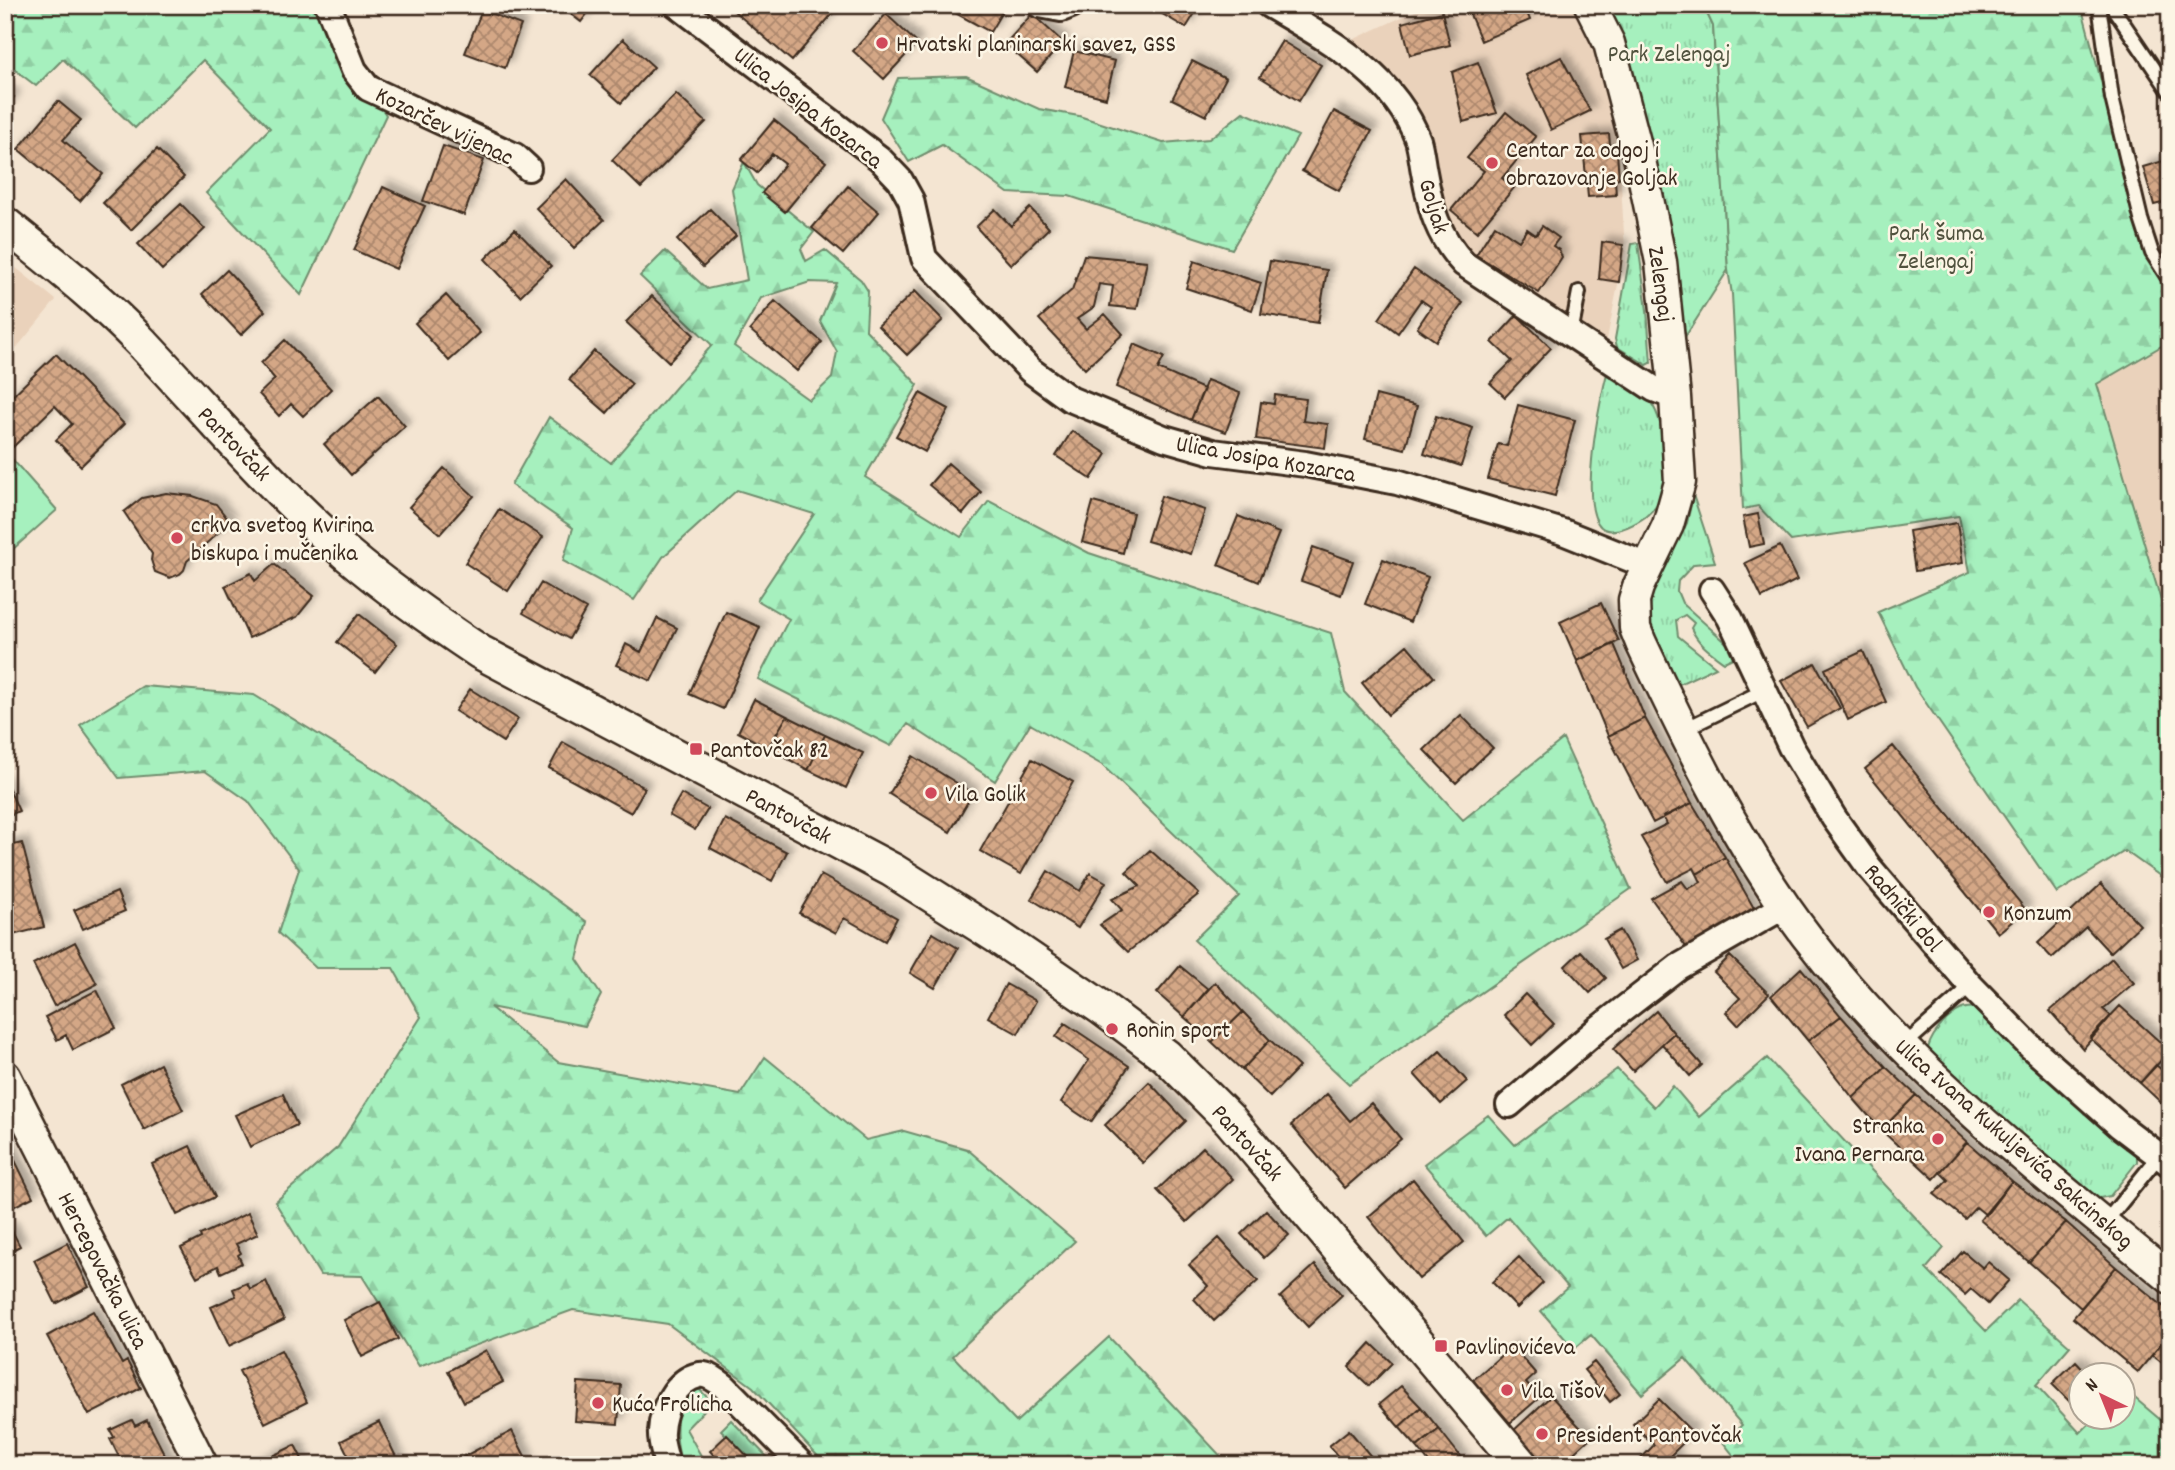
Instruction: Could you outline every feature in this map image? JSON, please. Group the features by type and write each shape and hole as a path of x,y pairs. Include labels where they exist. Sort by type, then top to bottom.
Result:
{"main road":[{"name":"Pantovčak","path":"5,224 70,277 139,341 319,529 349,556 437,624 480,652 892,870 1008,944 1102,1008 1166,1056 1230,1120 1521,1465"}],"street":[{"name":"Kozarčev vijenac","path":"328,5 354,70 368,88 515,156 528,168"},
{"name":"Ulica Josipa Kozarca","path":"677,5 879,158 900,180 911,200 924,257 1030,370 1070,399 1164,439 1213,452 1305,464 1397,482 1563,532 1648,566"},
{"path":"1040,5 1061,9 1071,5"},
{"name":"Goljak","path":"1269,5 1356,60 1384,85 1407,113 1419,143 1437,227 1449,248 1464,264 1654,389 1675,397"},
{"name":"Zelengaj","path":"1590,5 1609,43 1641,165 1661,262 1675,397 1680,482 1668,525 1648,566"},
{"name":"Ulica Ivana Kukuljevića Sakcinskog","path":"1648,566 1634,600 1635,628 1683,730 1727,812 1785,906 1842,980 1902,1047 2104,1224 2170,1278"},
{"name":"Radnički dol","path":"1712,590 1730,618 1791,747 1834,818 1869,867 1971,986 2031,1047 2120,1126 2165,1160"},
{"path":"1509,1105 1599,1028 1678,967 1785,906"},
{"name":"Hercegovačka ulica","path":"7,1083 202,1465"},
{"path":"667,1465 661,1433 668,1401 683,1383 700,1374 711,1376 724,1386 802,1465"}],"lane":[{"path":"2098,5 2112,99 2141,219 2157,263 2170,281"},
{"path":"2111,5 2170,92"},
{"path":"1571,334 1579,292"},
{"path":"1683,730 1763,691"},
{"path":"1902,1047 1971,986"},
{"path":"2104,1224 2165,1160"}],"shaded area":[{"path":"1428,5 1573,5 1601,64 1619,152 1625,250 1606,344 1469,261 1450,236 1430,149 1348,42"},
{"path":"5,259 56,300 5,362"},
{"path":"2170,341 2170,631 2097,383"}],"green space":[{"path":"5,5 317,5 386,115 301,295 206,193 270,128 203,60 135,128 63,59 36,86 5,62"},
{"name":"Park Zelengaj","path":"1604,5 1703,5 1713,26 1728,270 1685,337 1654,163"},
{"name":"Park šuma Zelengaj","path":"1703,5 2081,5 2100,77 2170,290 2170,341 2097,384 2170,631 2170,883 2125,851 2057,893 1915,687 1878,612 1970,572 1959,516 1791,541 1758,506 1743,509 1732,294 1728,270 1713,26"},
{"path":"966,76 1039,109 1079,116 1163,143 1209,139 1243,112 1298,136 1232,249 1069,196 1008,193 942,145 909,162 881,118 898,78"},
{"path":"744,162 757,185 814,232 801,249 806,261 825,250 861,280 868,291 866,330 918,385 865,477 961,537 989,501 1089,553 1331,633 1345,692 1463,820 1563,739 1631,889 1349,1084 1194,940 1239,896 1102,765 1030,724 995,781 908,724 891,746 758,679 789,619 757,600 814,514 737,490 663,557 634,600 563,561 573,528 511,485 549,417 611,463 712,345 640,276 665,251 707,289 747,280 732,189","holes":["810,282 836,283 820,321 837,352 832,378 809,400 734,346 761,298"]},
{"path":"1638,243 1651,363 1647,365 1617,347 1615,339 1632,244"},
{"path":"1608,370 1638,390 1653,407 1662,432 1665,462 1662,490 1653,509 1636,522 1614,530 1601,527 1594,515 1591,498 1593,451"},
{"path":"5,451 57,510 11,551 5,545"},
{"path":"1693,495 1715,562 1694,564 1678,581 1677,591 1682,603 1731,647 1737,656 1724,662 1709,651 1697,639 1691,628 1694,623 1685,615 1676,620 1678,636 1716,667 1675,686 1649,625 1647,611 1651,593 1687,523"},
{"path":"143,686 254,695 391,779 587,922 577,959 601,995 585,1026 490,1007 558,1062 740,1095 765,1057 866,1140 904,1131 967,1149 1075,1241 953,1356 1016,1422 1109,1337 1229,1465 826,1465 753,1387 668,1324 573,1310 419,1366 362,1276 320,1275 275,1202 338,1147 421,1017 393,968 316,968 278,933 299,869 248,801 205,771 119,778 80,725"},
{"path":"1979,1007 2137,1149 2137,1162 2110,1196 2095,1199 1927,1054 1934,1035 1950,1017 1964,1008"},
{"path":"1767,1058 1944,1248 1926,1269 1986,1331 2018,1300 2070,1346 2036,1385 2066,1418 2066,1432 2136,1432 2136,1399 2170,1428 2170,1465 1741,1465 1723,1442 1742,1425 1685,1358 1642,1394 1591,1335 1574,1349 1541,1311 1568,1287 1508,1217 1486,1236 1424,1164 1488,1115 1515,1145 1617,1069 1654,1107 1673,1086 1699,1117"},
{"path":"698,1388 712,1402 686,1429 704,1461 700,1465 682,1465 677,1433 679,1411 689,1393"},
{"path":"731,1420 775,1465 756,1465 721,1430"}],"building":[{"path":"559,5 594,5 581,22"},
{"path":"727,5 840,5 792,61"},
{"path":"953,5 1006,5 990,32 950,10"},
{"path":"1156,5 1200,5 1186,28 1154,9"},
{"path":"1466,5 1524,5 1530,20 1481,41"},
{"path":"482,10 521,25 505,68 465,53"},
{"path":"1442,12 1450,45 1410,55 1402,23"},
{"path":"886,14 917,43 884,79 853,51"},
{"path":"1032,14 1063,42 1037,72 1005,44"},
{"path":"623,39 654,67 621,103 590,75"},
{"path":"1282,41 1321,65 1299,101 1260,77"},
{"path":"1074,51 1115,61 1106,98 1065,87"},
{"path":"1561,57 1590,111 1551,130 1526,75"},
{"path":"1192,61 1226,78 1206,116 1172,99"},
{"path":"1478,62 1497,113 1463,122 1452,72"},
{"path":"5,91 14,97 5,110"},
{"path":"676,94 706,122 641,188 612,160"},
{"path":"58,101 81,120 63,140 103,174 80,201 18,149"},
{"path":"1334,111 1372,131 1339,191 1302,171"},
{"path":"1506,112 1536,137 1502,178 1514,188 1477,232 1451,210 1484,171 1467,158"},
{"path":"774,120 826,162 785,212 762,193 785,164 772,154 757,173 741,160"},
{"path":"1609,134 1611,154 1617,153 1619,178 1615,179 1616,195 1588,197 1582,136"},
{"path":"443,146 484,160 464,215 423,201"},
{"path":"157,149 184,177 131,230 103,203"},
{"path":"2170,159 2170,201 2154,205 2143,167"},
{"path":"566,179 604,220 574,248 536,208"},
{"path":"848,186 879,212 843,254 812,228"},
{"path":"383,187 425,206 396,269 354,250"},
{"path":"181,204 205,229 162,270 138,244"},
{"path":"1030,208 1049,228 1011,265 976,227 995,209 1011,226"},
{"path":"710,209 736,236 703,267 677,240"},
{"path":"1495,225 1519,241 1527,229 1536,235 1542,226 1559,238 1553,246 1559,250 1562,257 1539,293 1476,255"},
{"path":"515,229 551,266 520,296 485,259"},
{"path":"1602,242 1623,245 1619,282 1599,279"},
{"path":"1084,255 1147,261 1137,309 1110,306 1113,286 1099,284 1094,307 1077,319 1086,329 1105,314 1123,334 1085,369 1039,319 1072,290"},
{"path":"1194,261 1261,283 1252,310 1186,288"},
{"path":"1270,261 1327,270 1318,323 1261,314"},
{"path":"1414,269 1463,303 1436,341 1417,328 1431,307 1421,300 1398,333 1379,319"},
{"path":"227,270 265,311 241,335 202,294"},
{"path":"915,291 943,320 907,355 878,326"},
{"path":"446,295 480,333 449,361 415,323"},
{"path":"652,296 694,335 669,362 626,322"},
{"path":"775,301 822,342 797,371 750,330"},
{"path":"1517,315 1551,348 1505,397 1490,383 1512,361 1492,342"},
{"path":"285,340 331,389 303,416 291,404 279,416 259,394 275,379 261,363"},
{"path":"1134,344 1164,357 1158,369 1204,389 1191,420 1116,387"},
{"path":"594,351 632,384 607,413 569,380"},
{"path":"56,354 124,424 81,466 56,440 72,424 55,406 13,447 5,438 5,403"},
{"path":"1207,380 1240,393 1226,432 1191,420"},
{"path":"920,393 949,409 925,452 896,436"},
{"path":"1275,395 1306,399 1303,421 1328,424 1325,448 1256,439 1261,402 1274,404"},
{"path":"1376,395 1417,406 1405,449 1365,439"},
{"path":"378,396 405,426 351,475 324,444"},
{"path":"1518,405 1575,420 1555,496 1488,479 1498,444 1507,446"},
{"path":"1436,416 1473,428 1461,466 1424,454"},
{"path":"1072,431 1107,454 1091,479 1056,456"},
{"path":"948,463 981,492 963,514 929,485"},
{"path":"444,468 474,496 440,534 409,507"},
{"name":"crkva svetog Kvirina biskupa i mučenika","path":"166,493 193,496 216,504 230,522 187,561 180,574 170,578 155,572 152,554 124,512 142,498"},
{"path":"1161,496 1205,510 1191,554 1147,541"},
{"path":"1093,502 1133,513 1123,553 1082,542"},
{"path":"499,509 543,537 508,591 465,563"},
{"path":"1758,514 1764,544 1749,547 1743,517"},
{"path":"1238,516 1279,533 1259,582 1218,565"},
{"path":"1957,523 1963,563 1915,571 1909,531"},
{"path":"2170,537 2170,580 2169,580 2159,541"},
{"path":"1780,546 1797,580 1762,598 1745,563"},
{"path":"1313,547 1353,561 1341,595 1301,581"},
{"path":"1383,559 1428,577 1410,622 1365,604"},
{"path":"274,564 314,596 297,617 249,638 225,586 251,573 255,581"},
{"path":"541,583 586,609 569,639 523,613"},
{"path":"1601,603 1619,641 1577,661 1560,622"},
{"path":"726,612 760,627 723,709 689,694"},
{"path":"359,614 397,644 375,672 337,642"},
{"path":"657,618 677,628 651,681 616,665 626,644 641,652"},
{"path":"1614,644 1645,718 1608,736 1577,661"},
{"path":"1407,645 1434,677 1388,715 1362,683"},
{"path":"1863,651 1886,702 1848,720 1825,669"},
{"path":"1815,663 1840,708 1807,727 1781,681"},
{"path":"470,689 518,719 503,742 455,711"},
{"path":"754,699 787,716 768,748 738,732"},
{"path":"1461,715 1493,748 1456,783 1424,750"},
{"path":"787,716 825,735 808,770 768,748"},
{"path":"1645,718 1692,803 1653,823 1608,736"},
{"path":"825,735 863,753 846,788 808,770"},
{"path":"563,742 645,788 631,813 549,768"},
{"path":"1893,746 2026,910 1998,933 1865,769"},
{"name":"Vila Golik","path":"913,756 973,793 950,832 889,794"},
{"path":"1032,759 1073,782 1021,874 980,851"},
{"path":"5,780 19,811 5,817"},
{"path":"681,794 708,809 695,830 669,815"},
{"path":"1692,803 1725,857 1697,874 1694,868 1667,882 1641,837 1667,824 1663,817"},
{"path":"725,819 787,852 772,881 710,848"},
{"path":"22,843 44,927 5,937 5,847"},
{"path":"1150,850 1199,894 1128,952 1100,925 1122,910 1112,899 1140,886 1126,872"},
{"path":"1725,857 1755,910 1686,947 1651,898 1682,881 1688,889 1701,882 1697,874"},
{"path":"1048,871 1080,891 1090,873 1106,882 1078,928 1031,899"},
{"path":"821,875 897,918 885,941 844,918 836,933 799,913"},
{"path":"2101,884 2140,925 2110,953 2086,927 2052,958 2038,943"},
{"path":"117,892 125,911 83,929 74,910"},
{"path":"1620,930 1637,960 1621,969 1604,939"},
{"path":"933,933 958,948 935,988 910,973"},
{"path":"75,942 97,984 54,1006 33,964"},
{"path":"1581,951 1606,978 1590,993 1565,966"},
{"path":"1730,956 1769,994 1738,1025 1726,1012 1740,998 1714,972"},
{"path":"2112,958 2134,983 2103,1009 2111,1016 2083,1049 2050,1011"},
{"path":"1180,966 1208,989 1184,1017 1157,993"},
{"path":"1801,968 1841,1016 1808,1041 1771,996"},
{"path":"1215,982 1243,1012 1212,1042 1184,1017"},
{"path":"1006,984 1036,1001 1018,1034 988,1017"},
{"path":"97,990 116,1028 73,1050 66,1035 57,1040 45,1017"},
{"path":"1525,994 1554,1024 1532,1045 1504,1015"},
{"path":"2120,1006 2170,1051 2140,1083 2090,1038"},
{"path":"1656,1011 1674,1033 1633,1071 1613,1049"},
{"path":"1243,1012 1270,1040 1242,1070 1212,1042"},
{"path":"1841,1016 1886,1067 1853,1098 1808,1041"},
{"path":"1065,1023 1129,1066 1091,1122 1061,1102 1089,1060 1056,1037"},
{"path":"1674,1033 1702,1065 1690,1076 1662,1044"},
{"path":"1270,1040 1299,1067 1270,1097 1242,1070"},
{"path":"1440,1051 1467,1081 1441,1104 1414,1074"},
{"path":"2170,1061 2170,1111 2140,1083 2156,1065 2162,1070"},
{"path":"160,1064 183,1110 144,1130 121,1084"},
{"path":"1886,1067 1916,1095 1881,1130 1853,1098"},
{"path":"1149,1082 1186,1121 1143,1163 1105,1125"},
{"path":"283,1094 297,1125 250,1147 235,1115"},
{"path":"1327,1094 1350,1121 1371,1103 1401,1139 1345,1188 1291,1125"},
{"path":"1916,1095 1967,1142 1934,1179 1881,1130"},
{"path":"5,1140 33,1197 5,1211"},
{"path":"1967,1142 2012,1181 1986,1215 1976,1207 1965,1219 1934,1194 1948,1180 1940,1172"},
{"path":"190,1146 215,1197 177,1215 152,1164"},
{"path":"1203,1147 1233,1179 1187,1222 1157,1190"},
{"path":"1413,1179 1464,1242 1419,1279 1368,1217"},
{"path":"2012,1181 2066,1222 2029,1262 1980,1220"},
{"path":"1266,1210 1289,1235 1264,1258 1241,1234"},
{"path":"248,1213 258,1234 236,1244 242,1263 221,1273 218,1266 197,1277 181,1248 201,1238 200,1235"},
{"path":"2066,1222 2116,1267 2081,1308 2029,1262"},
{"path":"10,1227 20,1246 5,1254 5,1230"},
{"path":"1219,1238 1258,1281 1214,1321 1194,1299 1208,1286 1189,1265"},
{"path":"67,1243 89,1287 56,1304 34,1260"},
{"path":"1963,1251 1983,1268 1988,1262 2009,1280 1988,1304 1971,1289 1965,1295 1941,1275"},
{"path":"1519,1257 1543,1283 1517,1308 1492,1282"},
{"path":"1315,1265 1342,1295 1308,1327 1280,1297"},
{"path":"2116,1267 2170,1312 2170,1333 2138,1372 2136,1362 2126,1362 2073,1318"},
{"path":"266,1281 284,1320 229,1346 211,1307 236,1296 233,1289 247,1283 250,1289"},
{"path":"380,1302 398,1339 362,1357 344,1320"},
{"path":"93,1311 122,1364 127,1361 141,1388 89,1415 47,1336"},
{"path":"2170,1333 2170,1369 2152,1355"},
{"path":"1371,1343 1392,1363 1369,1386 1349,1367"},
{"name":"Vila Tišov","path":"1512,1346 1536,1374 1526,1383 1539,1398 1510,1423 1473,1380"},
{"path":"281,1350 307,1402 265,1423 239,1371"},
{"path":"486,1350 503,1382 464,1402 448,1371"},
{"path":"1594,1362 1620,1394 1610,1402 1584,1370"},
{"path":"2066,1371 2066,1398 2052,1384"},
{"name":"Kuća Frolicha","path":"578,1382 621,1385 618,1424 575,1421"},
{"path":"1401,1386 1421,1407 1399,1427 1379,1404"},
{"path":"1551,1396 1590,1438 1561,1465 1545,1465 1513,1431"},
{"path":"1659,1399 1693,1433 1671,1455 1681,1465 1635,1465 1654,1445 1633,1424"},
{"path":"1421,1407 1439,1429 1417,1447 1399,1427"},
{"path":"132,1420 135,1426 147,1420 170,1465 123,1465 110,1439 114,1437 110,1430"},
{"path":"379,1422 400,1465 353,1465 341,1441"},
{"path":"1439,1429 1464,1461 1459,1465 1431,1465 1417,1447"},
{"path":"1349,1430 1378,1465 1345,1465 1329,1446"},
{"path":"512,1431 527,1460 519,1465 468,1465 463,1457"},
{"path":"727,1435 756,1465 711,1465 717,1459 710,1451"},
{"path":"295,1445 305,1465 254,1465 272,1456"}],"place":[{"name":"Hrvatski planinarski savez, GSS","path":"882,43"},
{"name":"Centar za odgoj i obrazovanje Goljak","path":"1492,163"},
{"name":"crkva svetog Kvirina biskupa i mučenika","path":"177,538"},
{"name":"Pantovčak 82","path":"696,749"},
{"name":"Vila Golik","path":"931,793"},
{"name":"Konzum","path":"1989,912"},
{"name":"Ronin sport","path":"1112,1029"},
{"name":"Stranka Ivana Pernara","path":"1938,1139"},
{"name":"Pavlinovićeva","path":"1441,1346"},
{"name":"Vila Tišov","path":"1507,1390"},
{"name":"Kuća Frolicha","path":"598,1403"},
{"name":"President Pantovčak","path":"1542,1434"}]}
